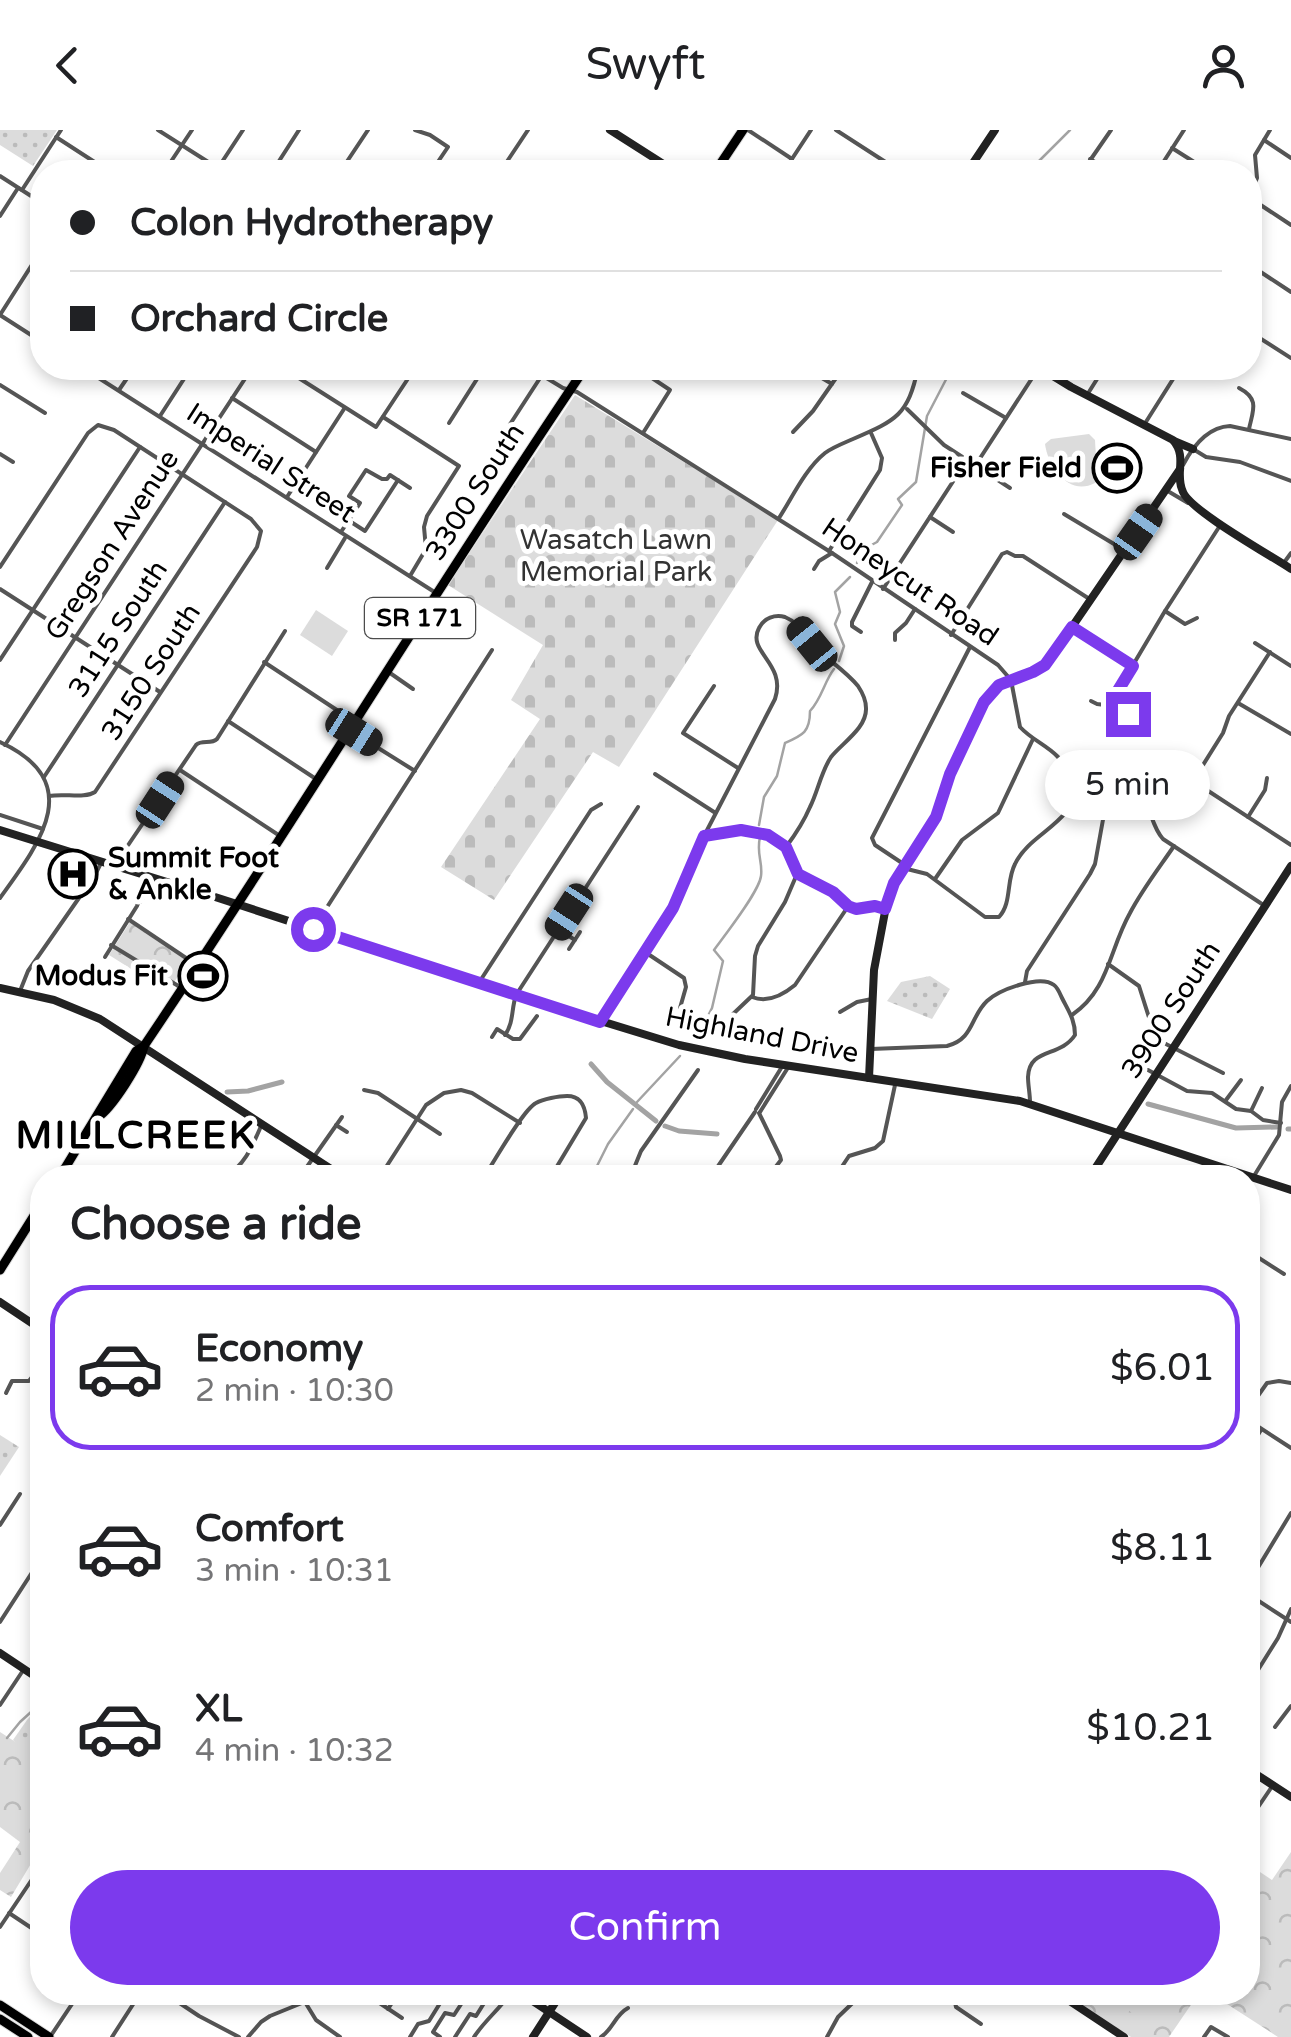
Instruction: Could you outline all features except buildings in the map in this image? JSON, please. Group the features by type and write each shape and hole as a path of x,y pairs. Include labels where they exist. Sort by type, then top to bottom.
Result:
{"main road":[{"path":"610,130 624,135 659,160"},
{"path":"724,160 745,130"},
{"path":"975,160 994,130"},
{"name":"3300 South","path":"67,1165 142,1055 178,986 197,965 577,380"},
{"path":"1061,380 1193,449"},
{"path":"1173,440 1181,454 1182,490 1192,504 1287,567"},
{"path":"869,1078 874,970 888,896 936,817 950,774 984,702 994,688 1045,665 1180,469"},
{"name":"Highland Drive","path":"0,830 679,1045 786,1066 1030,1103 1207,1165"},
{"name":"3900 South","path":"1097,1165 1265,906 1283,885 1291,866"},
{"path":"0,988 60,1002 90,1014 326,1165"},
{"name":"Highland Drive","path":"1260,1179 1291,1190"},
{"path":"0,1270 30,1222"},
{"path":"0,1302 30,1322"},
{"path":"0,1653 30,1672"},
{"path":"1260,1777 1291,1797"},
{"path":"0,2005 50,2037"},
{"path":"538,2005 588,2037"},
{"path":"533,2037 554,2005"},
{"path":"1076,2005 1124,2037"},
{"path":"0,2019 25,2036"}],"street":[{"path":"40,160 61,130"},
{"path":"158,130 205,160"},
{"path":"172,160 192,130"},
{"path":"223,160 243,130"},
{"path":"280,160 299,130"},
{"path":"348,160 368,130"},
{"path":"415,130 448,147 439,160"},
{"path":"508,160 528,130"},
{"path":"745,130 792,159 811,130"},
{"path":"836,130 882,160"},
{"path":"1090,159 1111,130"},
{"path":"1164,160 1184,130"},
{"path":"1254,160 1270,130"},
{"path":"56,138 91,160"},
{"path":"1264,140 1291,158"},
{"path":"1172,148 1191,160"},
{"path":"0,216 30,175"},
{"path":"0,176 30,195"},
{"path":"1262,205 1291,226"},
{"path":"30,268 0,315 30,334"},
{"path":"1262,273 1291,292"},
{"path":"1262,340 1291,358"},
{"name":"Imperial Street","path":"103,380 436,593"},
{"path":"119,390 126,380"},
{"path":"160,416 183,380"},
{"name":"Gregson Avenue","path":"2,744 244,380"},
{"path":"302,380 376,428 407,380"},
{"path":"449,422 476,380"},
{"path":"505,432 539,380"},
{"name":"Honeycut Road","path":"550,380 577,392 779,518 998,665 1011,680 1018,724 1055,754 1078,781"},
{"path":"643,432 670,390 655,380"},
{"path":"825,380 832,384"},
{"path":"793,432 835,380"},
{"path":"779,518 822,455 870,432 906,408 915,380"},
{"path":"975,466 1032,380"},
{"path":"1088,395 1097,380"},
{"path":"1144,424 1172,380"},
{"path":"0,384 45,413"},
{"path":"1239,388 1252,396 1254,402 1249,430"},
{"path":"963,393 1006,418"},
{"path":"232,398 316,452"},
{"path":"287,497 345,408"},
{"path":"906,408 944,445 1010,488"},
{"path":"383,417 459,466 426,516 426,549 409,576"},
{"path":"0,567 88,433 98,424 225,502"},
{"path":"1180,469 1193,449 1217,428 1227,426 1291,439"},
{"path":"814,569 830,552 880,470 882,458 870,432"},
{"path":"0,660 140,447"},
{"path":"1193,449 1206,457 1240,462 1291,480"},
{"path":"0,454 13,462"},
{"path":"884,589 967,460"},
{"path":"327,568 348,520 360,503 349,496 366,470 382,480 390,475 410,488"},
{"path":"348,520 365,531 398,480"},
{"path":"1166,490 1192,504"},
{"name":"3150 South","path":"48,796 87,796 96,792 257,546 261,531 256,523 225,502"},
{"name":"3115 South","path":"44,777 225,502"},
{"path":"1064,514 1125,551"},
{"path":"930,518 953,532"},
{"path":"1092,701 1106,705 1114,697 1221,524"},
{"path":"951,635 1002,554 1007,552 1023,556 1091,600"},
{"path":"1287,567 1291,553"},
{"path":"861,632 852,622 872,582"},
{"path":"0,588 161,693"},
{"path":"895,640 895,633 914,609"},
{"path":"1165,611 1186,624 1198,618"},
{"path":"600,1022 673,908 704,836 775,698 776,673 756,639 765,620 779,616 797,625 859,688 866,708 864,720 828,764 810,809 786,847"},
{"path":"1072,627 1133,666"},
{"path":"114,866 196,745 215,741 284,631"},
{"path":"1255,643 1291,666"},
{"path":"970,648 872,838 875,845 904,867 935,879 985,917 999,918 1005,910 1017,860 1066,812 1078,781 1094,790 1119,783 1135,789 1143,799 1156,832 1265,906"},
{"path":"313,929 492,650"},
{"path":"1270,652 1193,781 1291,845"},
{"path":"264,662 414,771"},
{"path":"386,671 413,689"},
{"path":"714,686 684,733 738,768"},
{"path":"1114,697 1133,716"},
{"path":"1238,703 1291,734"},
{"path":"228,721 316,780"},
{"path":"935,879 962,840 992,819 1002,806 1034,739"},
{"path":"0,898 38,842 48,813 44,777 28,758 2,744"},
{"path":"180,770 280,836"},
{"path":"656,774 716,814"},
{"path":"1248,817 1265,790 1267,778"},
{"path":"1026,983 1027,971 1095,864 1106,803"},
{"path":"479,983 591,810 602,804"},
{"path":"506,1034 513,1022 511,1011 516,995 638,807"},
{"path":"0,815 43,829"},
{"path":"704,836 749,830 776,838 786,847 798,874 833,892 848,906 885,909"},
{"path":"1072,1015 1093,998 1130,912 1174,846"},
{"path":"20,991 23,978 95,875 100,862"},
{"path":"732,1014 752,997 760,942 798,874"},
{"path":"105,956 152,879"},
{"path":"752,997 764,1000 795,985 848,906"},
{"path":"128,919 197,965"},
{"path":"558,929 575,940"},
{"path":"569,948 580,932"},
{"path":"111,946 178,986"},
{"path":"645,952 684,978 686,986 680,1008"},
{"path":"1108,964 1134,980 1160,1040 1223,1073"},
{"path":"871,1048 956,1044 968,1034 988,1000 1026,983 1054,985 1072,1015 1075,1035 1060,1050 1038,1056 1029,1069 1030,1103"},
{"path":"840,1012 857,1002 873,999"},
{"path":"492,1037 497,1030 520,1040 537,1016"},
{"path":"719,1165 786,1066"},
{"path":"635,1165 698,1070"},
{"path":"1121,1070 1146,1070 1187,1091 1208,1092 1263,1120 1281,1123"},
{"path":"1226,1100 1241,1080"},
{"path":"843,1165 849,1156 883,1141 896,1082"},
{"path":"1260,1166 1279,1135 1282,1102 1291,1086"},
{"path":"1251,1111 1262,1088"},
{"path":"364,1090 378,1094 440,1134"},
{"path":"387,1165 417,1119 434,1098 444,1093 461,1090 482,1098 520,1123"},
{"path":"492,1165 536,1102 565,1096 580,1100 586,1118 558,1165"},
{"path":"758,1111 780,1156 777,1165"},
{"path":"307,1165 342,1116"},
{"path":"240,1165 262,1124"},
{"path":"336,1125 347,1132"},
{"path":"1260,1259 1284,1274"},
{"path":"6,1393 12,1381 30,1379"},
{"path":"1260,1394 1272,1381 1289,1382"},
{"path":"1260,1432 1262,1429 1291,1448"},
{"path":"0,1525 20,1494"},
{"path":"1260,1564 1291,1514"},
{"path":"0,1622 30,1576"},
{"path":"1260,1602 1289,1620"},
{"path":"1260,1667 1289,1620 1291,1610"},
{"path":"0,1705 24,1669"},
{"path":"1275,1727 1291,1707"},
{"path":"1260,1804 1273,1785"},
{"path":"0,1927 30,1883"},
{"path":"9,1913 30,1927"},
{"path":"50,2037 71,2005"},
{"path":"112,2037 133,2005"},
{"path":"182,2005 239,2037"},
{"path":"248,2037 270,2016 298,2005"},
{"path":"307,2005 316,2020 340,2037"},
{"path":"382,2005 402,2018"},
{"path":"388,2009 391,2005"},
{"path":"410,2037 418,2024 429,2021 439,2005"},
{"path":"440,2037 433,2032 445,2013 454,2015 461,2005"},
{"path":"455,2037 470,2014 476,2016 483,2005"},
{"path":"474,2037 502,2005"},
{"path":"827,2037 851,2005"},
{"path":"955,2005 980,2024"},
{"path":"601,2037 628,2008"},
{"path":"1204,2037 1211,2027 1228,2037"}],"green space":[{"path":"0,130 57,130 30,164 0,145"},
{"name":"Wasatch Lawn Memorial Park","path":"575,395 778,520 619,767 593,752 494,900 441,867 540,719 511,700 543,645 448,585"},
{"path":"1089,434 1095,440 1097,477 1095,483 1077,486 1055,470 1045,444 1051,439"},
{"path":"316,610 348,631 332,656 300,635"},
{"path":"130,922 188,961 171,987 140,967 136,972 109,955"},
{"path":"930,976 950,989 932,1019 887,1001 901,982"},
{"path":"0,1435 19,1447 0,1476"},
{"path":"30,1717 30,1758 13,1740"},
{"path":"0,1732 30,1751 30,1865 11,1897 0,1890 0,1873 20,1842 0,1827"},
{"path":"29,1776 30,1810 14,1799"},
{"path":"1291,1852 1291,2037 1278,2037 1229,2005 1260,2005 1260,1872 1272,1880"},
{"path":"1082,2005 1191,2005 1169,2037 1131,2037"},
{"path":"1120,2005 1155,2005 1141,2019"}],"waterway":[{"path":"1040,160 1070,130"},
{"path":"857,563 864,549 877,542 902,505 898,499 916,482 927,416 946,380"},
{"path":"839,661 844,646 835,624 840,612 835,592 850,577"},
{"path":"759,825 764,797 777,776 785,743 807,728 810,711 834,669"},
{"path":"697,1038 712,1008 723,961 714,950 759,883 760,837"},
{"path":"637,1102 680,1056"},
{"path":"591,1064 656,1121"},
{"path":"227,1092 282,1082"},
{"path":"1148,1104 1236,1128 1277,1127"},
{"path":"598,1165 633,1109"},
{"path":"665,1126 717,1134"},
{"path":"7,1738 30,1713"}],"place":[{"name":"Fisher Field","path":"1117,468"},
{"name":"Summit Foot & Ankle","path":"73,874"},
{"name":"Modus Fit","path":"203,976"}],"district":[{"name":"MILLCREEK","path":"136,1136"}],"route":[{"path":"313,929 600,1022 673,908 704,836 741,830 776,838 786,847 798,874 833,892 848,906 885,909 894,883 936,817 950,774 994,688 1045,665 1072,627 1133,666 1114,697 1128,714"}]}
